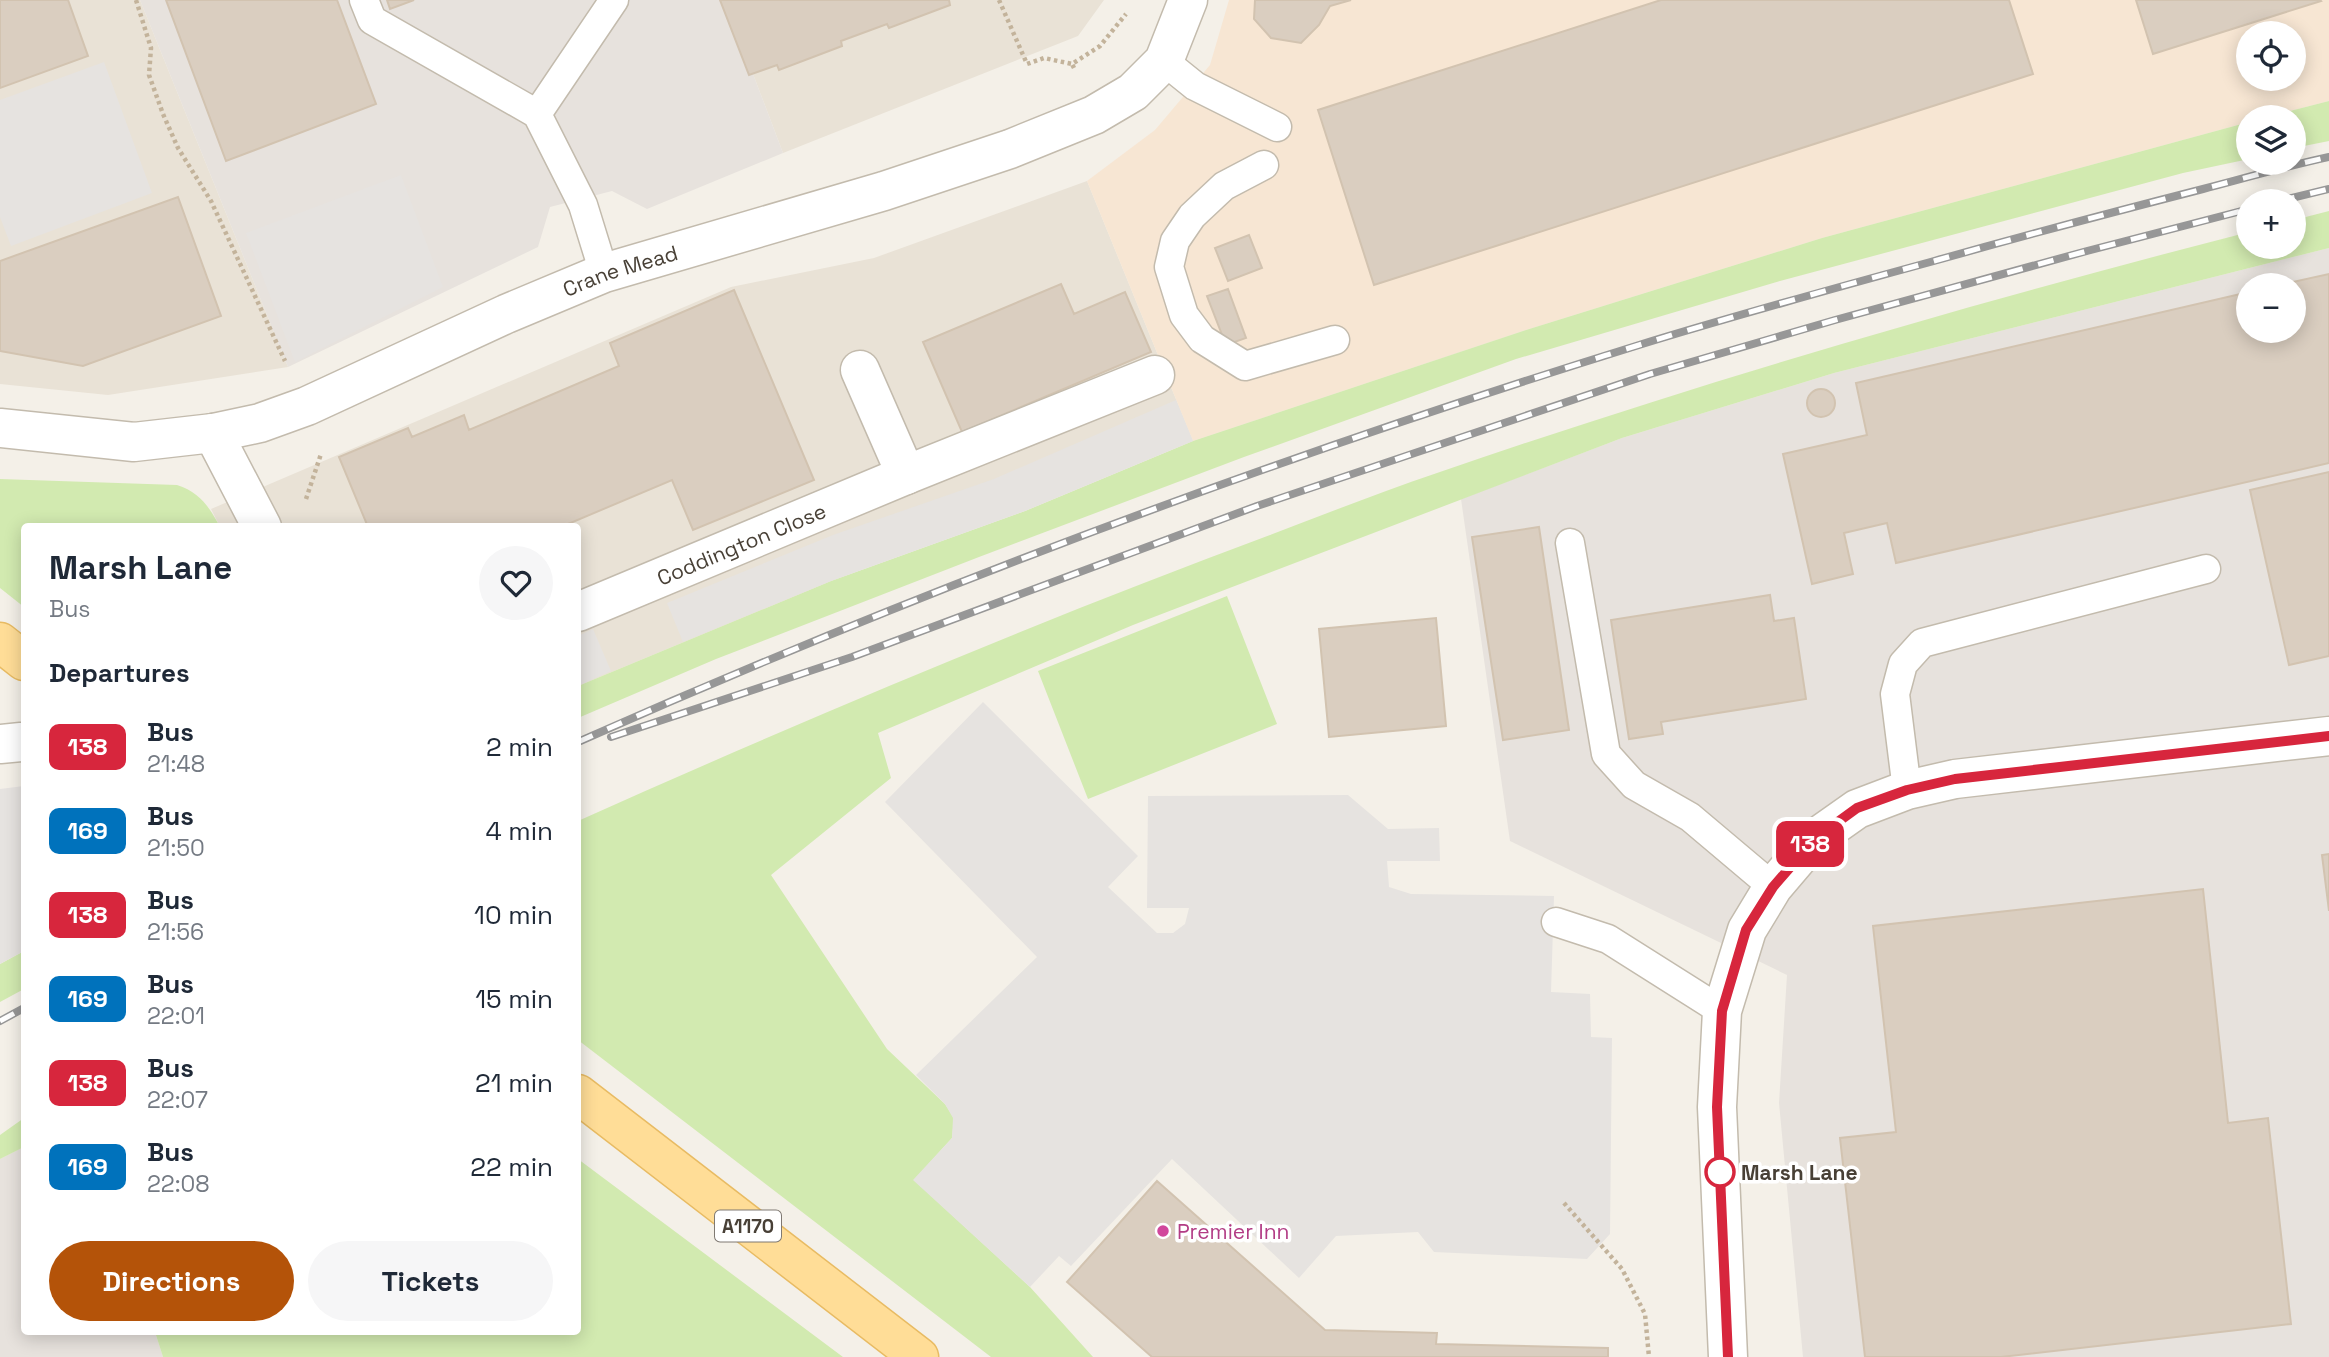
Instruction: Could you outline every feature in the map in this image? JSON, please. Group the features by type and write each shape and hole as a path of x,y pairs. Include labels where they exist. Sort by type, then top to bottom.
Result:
{"main road":[{"path":"0,642 21,659"},
{"name":"A1170","path":"581,1096 919,1357"}],"street":[{"name":"Crane Mead","path":"0,428 134,442 213,433 260,423 306,406 506,314 604,273 884,191 1010,149 1094,115 1133,92 1164,61 1188,0"},
{"path":"860,370 906,475"},
{"name":"Coddington Close","path":"581,611 906,475 1155,376"},
{"path":"213,433 260,523"},
{"path":"1728,1357 1717,1107 1722,1011 1746,930 1773,887 1813,841 1857,808 1907,790 1955,779 2329,736"}],"lane":[{"path":"537,114 614,0"},
{"path":"368,10 537,114 583,205 604,273"},
{"path":"1164,61 1195,86 1277,127"},
{"path":"1264,165 1224,186 1192,216 1175,241 1169,267 1184,315 1202,339 1245,366 1335,340"},
{"path":"1570,543 1606,754 1634,785 1690,817 1773,887"},
{"path":"1907,790 1895,694 1903,664 1922,643 2206,569"},
{"path":"1556,922 1608,939 1722,1011"}],"path":[{"path":"136,0 151,48 149,75 163,114 178,148 211,201 306,406 322,449 305,501"},
{"path":"999,0 1027,64 1045,58 1072,64 1100,46 1130,9"},
{"path":"1072,64 1076,73"},
{"path":"1563,1203 1622,1269 1645,1314 1649,1357"}],"shaded area":[{"path":"0,0 140,0 288,367 108,395 0,384"},
{"path":"140,0 725,0 783,153 647,209 612,191 550,207 538,247 288,367"},
{"path":"725,0 1104,0 1078,36 783,153"},
{"path":"1229,0 2329,0 2329,101 2306,107 2236,105 2236,126 1822,238 1526,330 1193,441 1087,181 1155,130 1210,65"},
{"path":"104,62 152,193 11,246 0,217 0,100"},
{"path":"401,175 443,287 295,362 246,233"},
{"path":"1087,181 1193,441 831,581 581,685 581,523 218,523 211,509 731,287 874,258"},
{"path":"2329,248 2329,1357 1803,1357 1779,1103 1787,975 1510,841 1461,499 1622,438 1834,373 2285,259 2306,259 2306,254"},
{"path":"1176,400 1193,441 1025,511 831,581 683,642 667,603 833,535 994,479"},
{"path":"593,629 611,671 581,685 581,635"},
{"path":"983,702 1138,856 1108,887 1157,933 1173,933 1185,924 1189,908 1147,908 1148,796 1348,795 1388,829 1439,828 1440,861 1387,861 1389,887 1411,894 1554,896 1551,992 1590,994 1591,1037 1612,1038 1610,1234 1587,1259 1434,1252 1418,1232 1336,1236 1299,1278 1172,1159 1071,1266 1059,1256 1030,1287 913,1180 952,1138 953,1118 945,1104 916,1075 1037,957 885,802"},
{"path":"21,786 21,953 0,964 0,789"},
{"path":"21,1148 21,1335 156,1335 163,1357 0,1357 0,1159"}],"green space":[{"path":"2329,101 2329,141 2306,146 2306,107"},
{"path":"2236,126 2236,162 2183,173 1780,281 1516,359 1244,457 979,557 716,659 581,717 581,685 831,581 1025,511 1193,441 1526,330 1822,238"},
{"path":"2329,211 2329,248 2306,254 2306,217"},
{"path":"2236,235 2236,259 2285,259 1834,373 1622,438 1133,625 878,733 891,778 771,875 887,1049 945,1104 954,1118 952,1138 914,1180 1030,1287 1093,1357 991,1357 581,1042 581,820 1008,637 1416,480 1638,406 1841,344"},
{"path":"0,479 177,485 203,501 218,523 21,523 21,605 0,588"},
{"path":"1227,596 1277,724 1088,799 1038,671"},
{"path":"21,953 21,991 0,1002 0,964"},
{"path":"21,1120 21,1148 0,1159 0,1135"},
{"path":"581,1161 843,1357 163,1357 156,1335 581,1335"}],"building":[{"path":"0,0 68,0 88,56 0,88"},
{"path":"166,0 337,0 376,104 226,161"},
{"path":"387,0 414,0 390,9"},
{"path":"720,0 949,0 950,5 889,28 887,24 841,41 842,46 779,70 777,65 749,75"},
{"path":"1255,0 1351,0 1330,6 1319,25 1301,43 1271,38 1254,19"},
{"path":"1661,0 2009,0 2033,74 1374,285 1318,110"},
{"path":"2136,0 2321,1 2258,21 2236,21 2236,28 2153,54"},
{"path":"178,197 221,316 83,366 0,351 0,261"},
{"path":"1249,235 1262,268 1228,281 1215,248"},
{"path":"2329,274 2329,463 1896,563 1887,523 1844,533 1853,574 1812,584 1783,454 1867,435 1856,383 2236,295 2236,343 2306,343 2306,279"},
{"path":"1061,284 1074,314 1125,292 1151,352 962,432 923,342"},
{"path":"1228,289 1246,338 1226,345 1207,296"},
{"path":"734,290 814,480 693,530 672,480 570,523 366,523 339,457 408,428 412,437 464,415 469,430 619,366 610,343"},
{"path":"1821,389 1831,393 1835,403 1831,413 1821,417 1811,413 1807,403 1811,393"},
{"path":"2329,472 2329,656 2289,665 2250,490"},
{"path":"1539,527 1569,730 1503,740 1472,537"},
{"path":"1770,595 1774,621 1794,618 1806,699 1661,722 1663,734 1629,739 1611,620"},
{"path":"1436,618 1446,726 1329,737 1319,629"},
{"path":"2329,854 2329,911 2322,855"},
{"path":"2203,889 2228,1123 2268,1118 2291,1324 2001,1357 1865,1357 1840,1138 1896,1132 1873,926"},
{"name":"Premier Inn","path":"1157,1181 1325,1330 1437,1333 1436,1344 1608,1348 1608,1357 1152,1357 1067,1282"}],"railway":[{"path":"581,741 839,631 970,579 1102,528 1369,433 1749,312 2068,224 2329,157"},
{"path":"2306,195 2329,189"},
{"path":"611,737 852,657 1257,506 1650,374 1835,320 2236,212"},
{"path":"0,1021 21,1010"}],"bus line":[{"name":"138","path":"1728,1357 1717,1107 1722,1011 1746,930 1773,887 1813,841 1857,808 1907,790 1955,779 2329,736"}],"place":[{"name":"Marsh Lane","path":"1720,1172"},
{"name":"Premier Inn","path":"1163,1231"}]}
